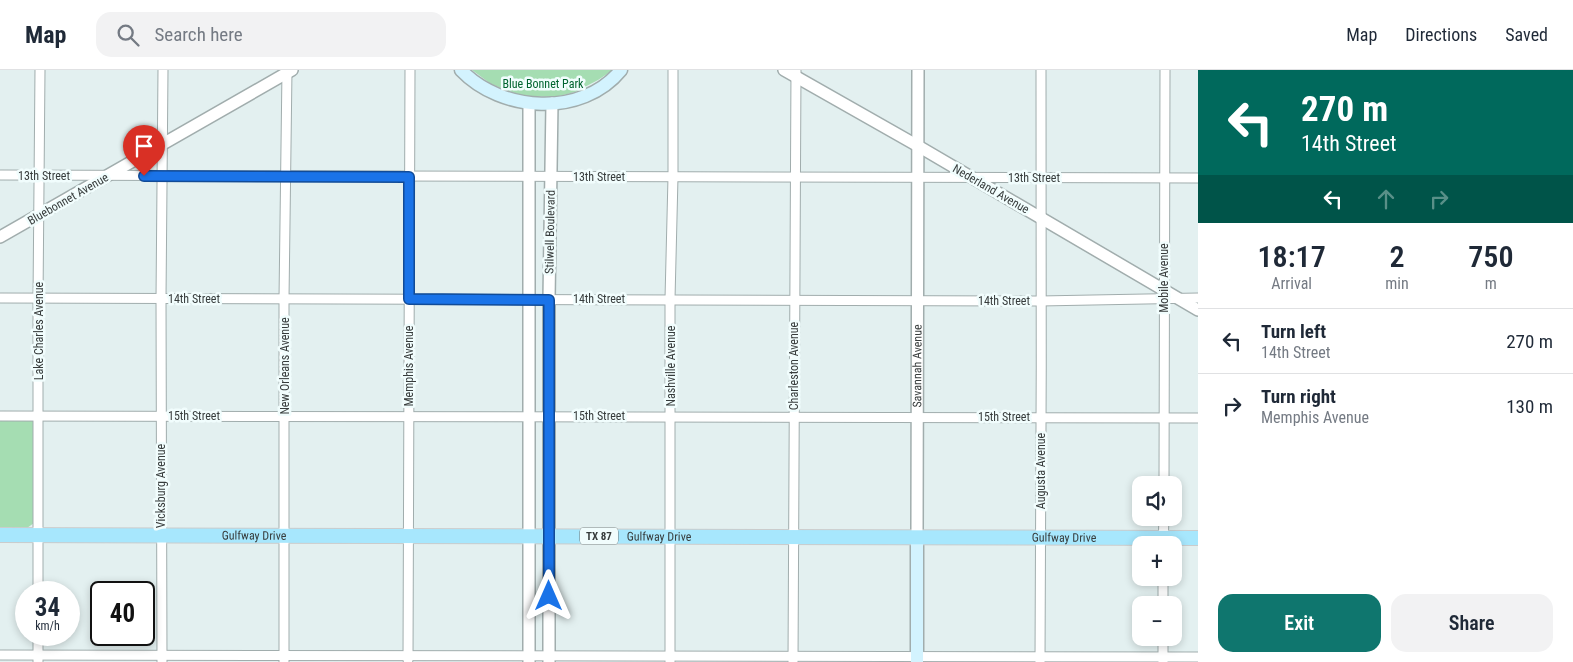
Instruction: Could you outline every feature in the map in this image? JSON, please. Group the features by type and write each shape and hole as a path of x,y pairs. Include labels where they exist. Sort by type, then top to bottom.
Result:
{"main road":[{"path":"461,70 487,90 516,102 530,103 574,100 594,92 621,70"},
{"name":"Gulfway Drive","path":"0,535 1040,537 1132,540"},
{"name":"Savannah Avenue","path":"917,537 917,659"},
{"name":"Gulfway Drive","path":"1182,539 1198,538"}],"street":[{"name":"Lake Charles Avenue","path":"38,581 40,70"},
{"name":"Vicksburg Avenue","path":"162,659 161,299 163,70"},
{"name":"Memphis Avenue","path":"408,659 410,70"},
{"name":"Nashville Avenue","path":"670,659 670,300 673,70"},
{"name":"Nederland Avenue","path":"784,70 795,73 1042,219 1164,294 1177,298 1198,310"},
{"name":"Savannah Avenue","path":"917,537 918,70"},
{"name":"Augusta Avenue","path":"1040,659 1041,70"},
{"name":"Mobile Avenue","path":"1164,476 1165,70"},
{"name":"Bluebonnet Avenue","path":"0,237 288,71"},
{"name":"New Orleans Avenue","path":"284,659 284,299 288,71"},
{"name":"Charleston Avenue","path":"793,659 795,73"},
{"name":"Stilwell Boulevard","path":"529,659 530,103"},
{"name":"Stilwell Boulevard","path":"549,659 549,300 552,103"},
{"name":"13th Street","path":"0,176 1198,178"},
{"name":"14th Street","path":"0,298 1040,301 1164,294"},
{"path":"1177,298 1198,298"},
{"name":"15th Street","path":"0,416 1198,418"},
{"path":"1163,646 1163,659"},
{"path":"0,655 38,658 162,659 1163,659 1198,657"}],"green space":[{"name":"Blue Bonnet Park","path":"472,70 613,70 575,92 555,97 523,96 491,84"},
{"path":"0,420 32,420 35,422 34,523 27,528 0,528"}],"route":[{"path":"144,176 409,177 409,299 549,300 549,596"}]}
